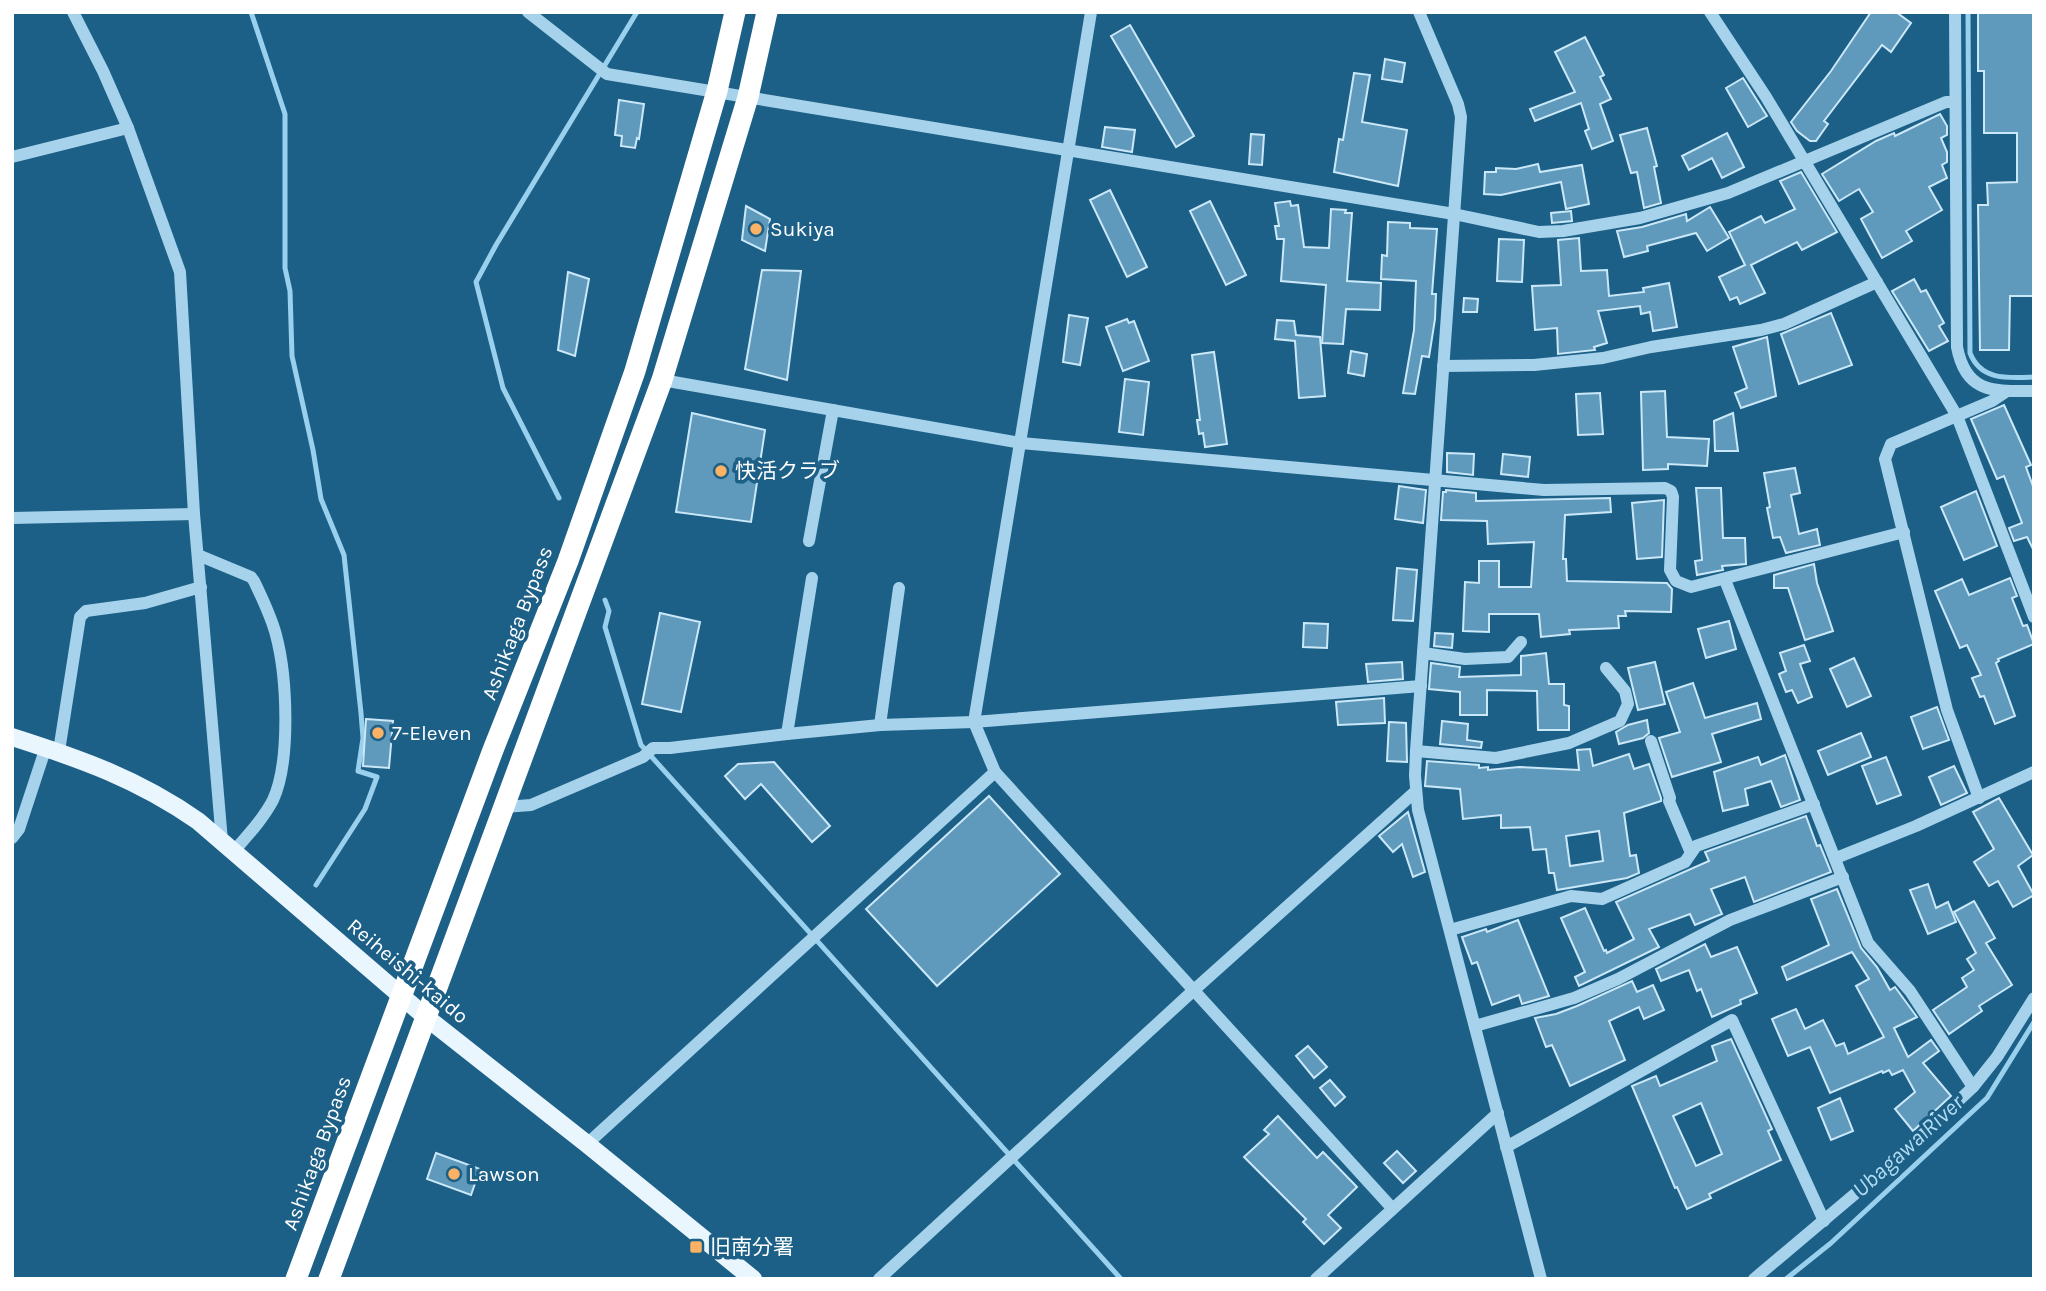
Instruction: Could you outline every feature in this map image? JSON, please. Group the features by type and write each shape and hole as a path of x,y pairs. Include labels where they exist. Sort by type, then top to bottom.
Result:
{"highway":[{"name":"Ashikaga Bypass","path":"296,1279 493,750 568,561 635,371 717,91 735,12"},
{"path":"329,1279 663,380 748,97 767,12"}],"main road":[{"name":"Reiheishi-kaido","path":"12,737 52,749 135,781 168,800 228,846 401,996 753,1279"}],"street":[{"path":"74,12 128,128 180,272 194,514 228,846"},
{"path":"528,12 601,71 1454,214 1539,232 1563,231 1640,218 1728,193 1946,102 1955,102"},
{"path":"1091,12 974,722 995,772 1392,1208"},
{"path":"1419,12 1461,117 1416,751 1416,791 1418,810 1541,1279"},
{"path":"1710,12 1805,162 1957,416 2034,618"},
{"path":"1955,12 1957,347 1962,367 1972,381 2007,391 2034,391"},
{"path":"12,157 128,128"},
{"path":"1443,366 1534,365 1603,358 1651,346 1762,330 1784,324 1877,282"},
{"path":"663,380 1021,443 1544,490 1665,488 1671,491 1673,496 1670,570 1672,577 1691,587 1905,532"},
{"path":"1979,798 1947,710 1885,458 1891,444 1992,401 2007,391"},
{"path":"810,541 833,410"},
{"path":"12,517 194,514"},
{"path":"198,555 251,577 254,581 276,636 284,684 285,730 279,784 264,815 228,846"},
{"path":"787,734 812,578"},
{"path":"1726,580 1868,943 1910,991 1973,1087"},
{"path":"12,838 23,819 52,749 80,617 86,611 145,603 201,587"},
{"path":"880,725 899,588"},
{"path":"1423,653 1465,659 1508,657 1521,642"},
{"path":"1416,751 1496,758 1569,743 1620,721 1628,704 1625,691 1606,668"},
{"path":"505,807 531,805 643,757 653,748 880,725 974,722 1421,686"},
{"path":"1651,741 1669,801 1691,853"},
{"path":"587,1144 995,772"},
{"path":"1836,858 2034,772"},
{"path":"879,1279 1416,791"},
{"path":"1450,930 1571,895 1602,899 1685,862 1696,846 1814,804"},
{"path":"1475,1026 1574,998 1618,979 1730,920 1843,877"},
{"path":"1754,1279 1900,1156 1973,1087 1997,1057 2034,998"},
{"path":"1506,1147 1732,1020 1824,1221"},
{"path":"1316,1279 1498,1113"}],"building":[{"path":"1871,12 1896,12 1911,23 1891,52 1882,45 1824,121 1828,124 1816,141 1810,141 1797,131 1791,122 1831,71"},
{"path":"1978,12 2034,12 2034,296 2010,296 2009,350 1980,350 1978,205 1988,205 1987,183 2017,182 2017,133 1984,133 1984,71 1978,71"},
{"path":"1130,25 1194,136 1176,147 1111,36"},
{"path":"1585,37 1604,75 1600,77 1611,99 1600,104 1613,141 1592,149 1585,131 1589,129 1581,103 1535,121 1530,109 1575,92 1555,52"},
{"path":"1385,59 1405,63 1402,82 1382,79"},
{"path":"1354,73 1370,75 1362,122 1407,130 1398,186 1334,172 1339,139 1343,140"},
{"path":"1743,78 1767,116 1748,127 1726,88"},
{"path":"619,100 644,104 639,139 637,138 635,148 621,146 622,136 615,135"},
{"path":"1940,114 1947,126 1947,135 1941,138 1947,152 1947,162 1942,165 1947,178 1929,187 1942,210 1906,231 1912,241 1882,258 1861,219 1873,212 1859,189 1839,201 1822,174 1876,141 1894,133 1895,136"},
{"path":"1105,127 1135,130 1132,152 1102,147"},
{"path":"1647,128 1657,166 1654,167 1661,203 1644,208 1637,172 1631,173 1620,135"},
{"path":"1727,133 1744,167 1722,178 1712,158 1689,170 1682,156"},
{"path":"1251,134 1264,135 1262,165 1249,164"},
{"path":"1538,164 1540,172 1582,165 1589,204 1566,209 1561,182 1501,195 1484,194 1485,172 1496,172 1496,168 1516,169"},
{"path":"1801,172 1837,232 1802,250 1797,242 1751,265 1765,293 1740,304 1737,297 1730,300 1719,277 1745,265 1729,232 1761,216 1765,223 1795,209 1780,181"},
{"path":"1110,190 1147,267 1127,277 1090,200"},
{"path":"1210,201 1246,275 1226,285 1190,211"},
{"path":"1290,201 1291,206 1298,205 1304,247 1329,248 1331,209 1352,213 1347,281 1381,283 1380,310 1346,309 1343,344 1322,343 1326,285 1281,281 1284,239 1277,239 1275,226 1279,226 1275,203"},
{"name":"Sukiya","path":"746,206 770,219 765,251 742,240"},
{"path":"1710,207 1729,238 1707,251 1696,233 1647,246 1648,251 1624,257 1617,231 1686,214 1687,221"},
{"path":"1571,211 1572,221 1552,223 1551,213"},
{"path":"1388,222 1410,223 1410,228 1437,229 1432,294 1436,294 1435,319 1429,357 1422,356 1415,394 1403,393 1414,330 1416,281 1381,279 1382,255 1387,256"},
{"path":"1579,238 1581,271 1607,270 1609,296 1644,292 1643,288 1669,283 1677,327 1653,331 1650,312 1641,314 1640,306 1598,311 1607,343 1594,347 1595,350 1558,354 1557,328 1535,330 1532,286 1561,285 1558,240"},
{"path":"1499,239 1524,240 1522,282 1497,281"},
{"path":"762,270 801,271 787,380 745,369"},
{"path":"568,272 589,279 575,356 558,350"},
{"path":"1914,279 1921,292 1926,290 1944,323 1939,326 1948,341 1929,351 1892,291"},
{"path":"1464,298 1478,299 1477,312 1463,312"},
{"path":"1831,313 1852,365 1799,384 1781,334"},
{"path":"1069,315 1088,318 1080,365 1063,362"},
{"path":"1127,319 1129,323 1134,321 1149,361 1123,371 1106,327"},
{"path":"1277,320 1294,321 1296,335 1320,337 1325,396 1299,398 1295,341 1275,339"},
{"path":"1767,337 1776,396 1741,408 1735,393 1747,388 1733,347"},
{"path":"1351,351 1367,354 1364,376 1348,373"},
{"path":"1214,352 1227,444 1205,447 1197,420 1200,420 1192,355"},
{"path":"1125,379 1149,382 1143,435 1119,432"},
{"path":"1665,391 1667,437 1709,439 1707,466 1668,464 1668,469 1643,470 1641,392"},
{"path":"1600,393 1603,434 1578,435 1576,394"},
{"path":"2004,405 2031,465 2026,467 2034,489 2034,551 2027,537 2014,541 2009,528 2022,523 2004,476 1997,479 1971,419"},
{"name":"快活クラブ","path":"692,413 765,430 751,522 676,512"},
{"path":"1733,413 1738,451 1715,451 1714,421"},
{"path":"1447,453 1474,454 1473,475 1447,472"},
{"path":"1503,454 1530,457 1528,477 1501,474"},
{"path":"1795,468 1800,493 1791,495 1799,534 1817,529 1820,545 1786,553 1780,537 1773,538 1764,473"},
{"path":"1399,486 1426,490 1423,523 1395,519"},
{"path":"1696,488 1721,488 1723,538 1745,538 1746,564 1722,566 1723,570 1697,575 1695,561 1702,560"},
{"path":"1976,491 1997,546 1964,560 1941,507"},
{"path":"1443,492 1476,493 1476,501 1610,498 1611,512 1565,515 1563,559 1566,559 1567,581 1667,583 1672,589 1671,612 1625,611 1626,616 1618,616 1619,628 1569,630 1570,634 1541,637 1539,614 1489,614 1489,632 1463,631 1465,582 1479,583 1479,561 1499,561 1499,587 1531,587 1534,542 1488,544 1487,521 1441,520"},
{"path":"1664,500 1662,557 1637,559 1632,503"},
{"path":"1814,564 1817,583 1833,631 1805,640 1788,588 1774,588 1774,575"},
{"path":"1397,568 1417,570 1413,621 1393,620"},
{"path":"2010,578 2017,596 2012,598 2023,626 2027,625 2034,644 1998,659 1996,663 2015,716 1995,724 1984,696 1980,697 1972,678 1981,675 1967,645 1960,648 1935,591 1962,579 1969,595"},
{"path":"660,613 700,622 681,712 642,704"},
{"path":"1729,621 1736,649 1706,658 1698,629"},
{"path":"1304,623 1328,624 1327,648 1303,647"},
{"path":"1435,633 1453,634 1452,648 1434,646"},
{"path":"1804,645 1810,661 1800,664 1812,697 1798,703 1792,690 1786,692 1779,674 1786,671 1780,653"},
{"path":"1546,653 1549,684 1564,684 1564,705 1569,706 1569,730 1538,730 1537,691 1487,690 1487,715 1460,715 1460,692 1429,689 1431,663 1460,667 1459,677 1521,675 1521,656"},
{"path":"1854,658 1871,696 1847,707 1830,669"},
{"path":"1402,662 1403,679 1368,682 1366,664"},
{"path":"1655,662 1665,704 1638,710 1628,668"},
{"path":"1693,683 1705,718 1757,703 1761,719 1712,734 1721,762 1672,777 1659,738 1680,732 1666,692"},
{"path":"1384,698 1385,723 1338,725 1336,702"},
{"path":"1937,707 1949,740 1923,749 1911,717"},
{"name":"7-Eleven","path":"366,719 393,721 389,768 363,766"},
{"path":"1647,720 1649,733 1643,738 1619,744 1616,732 1628,725"},
{"path":"1442,721 1468,724 1467,740 1482,742 1481,748 1440,744"},
{"path":"1389,722 1406,723 1407,762 1387,761"},
{"path":"1861,733 1871,757 1828,775 1818,751"},
{"path":"1590,749 1593,766 1629,754 1634,769 1649,764 1661,801 1624,813 1630,856 1636,855 1639,873 1627,878 1557,890 1554,873 1549,873 1546,849 1533,850 1530,827 1501,828 1501,815 1463,819 1460,789 1425,786 1427,761 1479,765 1479,768 1488,767 1488,770 1519,767 1579,770 1577,750","holes":["1599,831 1603,861 1570,866 1566,836"]},
{"path":"1785,755 1800,800 1781,807 1771,781 1745,789 1748,805 1723,811 1714,772 1758,757 1761,765"},
{"path":"1886,757 1901,795 1877,804 1862,766"},
{"path":"774,762 830,826 812,842 761,784 745,799 725,776 738,764"},
{"path":"1954,766 1967,793 1941,805 1929,777"},
{"path":"989,796 1060,874 937,986 866,909"},
{"path":"1999,798 2033,855 2018,866 2034,895 2013,907 1998,881 1989,886 1974,862 1994,849 1973,812"},
{"path":"1408,812 1425,872 1413,877 1402,844 1393,852 1379,836"},
{"path":"1806,816 1817,846 1820,845 1831,872 1754,902 1745,877 1711,889 1722,914 1695,925 1690,914 1649,929 1659,947 1579,986 1575,977 1585,972 1561,918 1585,908 1607,953 1634,939 1616,902 1709,861 1705,852"},
{"path":"1928,884 1936,908 1948,902 1956,922 1928,934 1910,890"},
{"path":"1837,889 1861,948 1877,967 1890,990 1895,987 1917,1017 1894,1028 1908,1057 1931,1040 1939,1051 1923,1063 1951,1096 1913,1131 1895,1109 1915,1092 1903,1070 1892,1075 1889,1070 1883,1073 1882,1071 1830,1093 1810,1047 1788,1056 1772,1019 1796,1009 1805,1029 1823,1020 1836,1046 1844,1043 1848,1054 1884,1037 1856,986 1869,979 1852,952 1787,980 1782,967 1829,945 1811,899"},
{"path":"1974,901 1995,938 1986,943 2012,985 1979,1006 1982,1011 1949,1034 1933,1010 1967,987 1962,978 1974,970 1967,959 1976,953 1954,912"},
{"path":"1518,920 1549,996 1522,1004 1519,995 1492,1005 1477,962 1472,964 1462,937 1486,929 1487,932"},
{"path":"1705,944 1711,957 1737,947 1757,993 1740,1000 1741,1004 1712,1017 1701,989 1697,991 1689,970 1661,981 1656,969"},
{"path":"1632,981 1637,992 1653,985 1664,1010 1644,1019 1639,1007 1609,1021 1625,1060 1570,1086 1552,1045 1546,1047 1535,1018 1577,1006"},
{"path":"1731,1039 1772,1129 1768,1131 1781,1160 1709,1194 1711,1198 1687,1209 1677,1187 1675,1188 1632,1086 1656,1076 1660,1086 1717,1061 1712,1046","holes":["1701,1103 1722,1154 1696,1166 1673,1116"]},
{"path":"1308,1046 1327,1067 1314,1078 1296,1056"},
{"path":"1330,1080 1345,1097 1335,1106 1320,1088"},
{"path":"1840,1098 1853,1131 1831,1140 1818,1108"},
{"path":"1278,1116 1317,1158 1323,1152 1357,1187 1328,1215 1341,1228 1324,1244 1303,1222 1306,1219 1244,1157 1269,1134 1264,1130"},
{"path":"1397,1151 1416,1171 1403,1183 1384,1163"},
{"name":"Lawson","path":"436,1153 480,1169 471,1195 427,1179"}],"waterway":[{"path":"251,12 285,114 285,268 290,291 292,356 321,499 344,555 363,738 358,771 377,777 365,809 316,885"},
{"path":"559,498 503,388 476,282 637,12"},
{"path":"1968,12 1970,353 1981,369 1988,373 2005,377 2034,377"},
{"path":"605,600 609,611 605,627 641,745 1121,1279"},
{"name":"Ubagawa River","path":"1786,1279 1831,1243 1987,1098 2034,1022"}],"place":[{"name":"Sukiya","path":"756,229"},
{"name":"快活クラブ","path":"721,471"},
{"name":"7-Eleven","path":"378,733"},
{"name":"Lawson","path":"454,1174"},
{"name":"旧南分署","path":"696,1247"}]}
